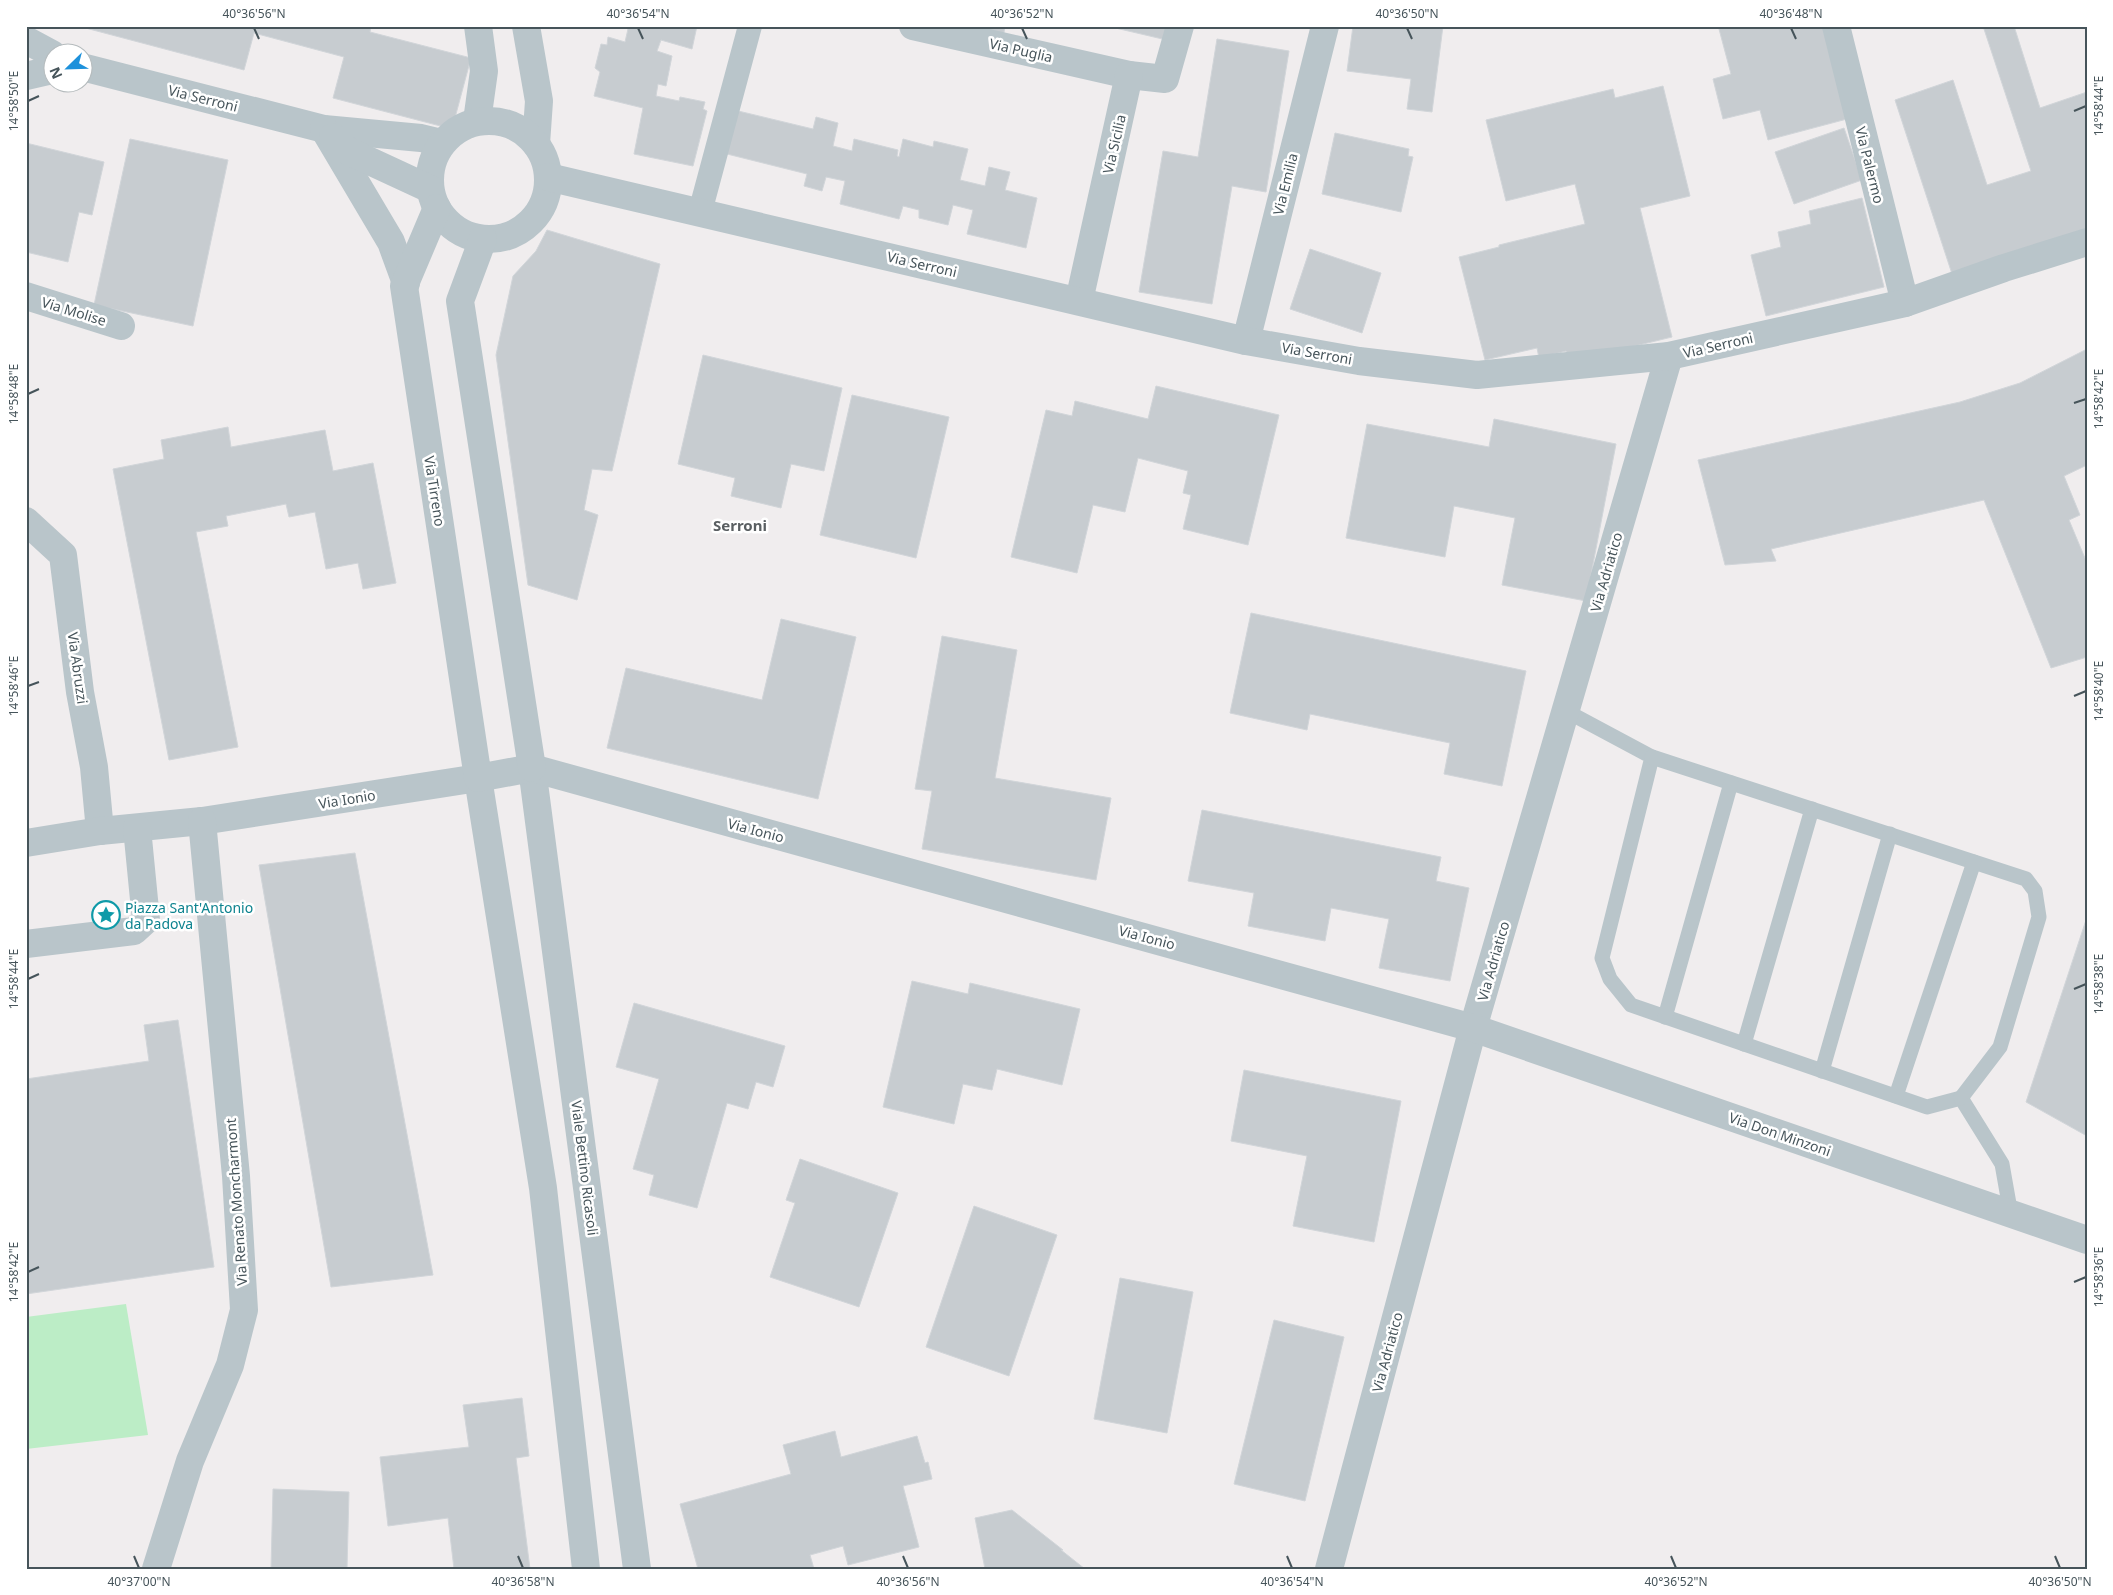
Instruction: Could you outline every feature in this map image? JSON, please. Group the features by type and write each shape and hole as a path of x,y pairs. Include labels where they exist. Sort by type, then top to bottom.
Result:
{"street":[{"path":"477,122 484,71 478,26"},
{"path":"526,26 538,101 536,144"},
{"path":"700,212 750,26"},
{"name":"Via Puglia","path":"913,26 1129,75"},
{"path":"1129,75 1165,79 1180,26"},
{"name":"Via Emilia","path":"1246,341 1324,26"},
{"name":"Via Palermo","path":"1836,26 1905,303"},
{"path":"26,40 42,49"},
{"name":"Via Serroni","path":"92,70 324,129 421,138 442,144"},
{"path":"26,76 42,72"},
{"name":"Via Sicilia","path":"1079,301 1129,75"},
{"path":"494,121 514,126 536,144 544,157 548,177 546,194 538,213 524,228 505,237 482,240 453,228 433,198 430,169 442,144 451,134 477,122 494,121"},
{"path":"324,129 391,242 406,283"},
{"name":"Via Serroni","path":"324,129 348,151 433,198"},
{"name":"Via Serroni","path":"548,177 1246,341 1359,361 1478,375 1669,356 1905,303 2004,268 2087,242"},
{"name":"Via Tirreno","path":"433,198 404,286 478,778"},
{"path":"482,240 460,301 532,768"},
{"name":"Via Molise","path":"26,296 122,326"},
{"name":"Via Adriatico","path":"1329,1569 1474,1028 1669,356"},
{"name":"Via Abruzzi","path":"26,521 63,555 80,692 94,767 100,831"},
{"name":"Via Ionio","path":"26,843 100,831 202,822 532,768 1474,1028"},
{"name":"Viale Bettino Ricasoli","path":"532,768 637,1569"},
{"path":"478,778 543,1188 586,1569"},
{"name":"Via Renato Moncharmont","path":"156,1569 190,1461 230,1365 244,1310 236,1176 202,822"},
{"path":"26,944 134,931 146,920 137,828"},
{"name":"Via Don Minzoni","path":"1474,1028 2087,1240"}],"lane":[{"path":"1566,711 1652,757 2026,879 2035,891 2039,917 2000,1047 1961,1098 1927,1106 1631,1005 1610,979 1602,958 1652,757"},
{"path":"1664,1016 1731,783"},
{"path":"1744,1044 1812,809"},
{"path":"1822,1071 1890,834"},
{"path":"1896,1096 1974,862"},
{"path":"1961,1098 2002,1164 2011,1215"}],"green space":[{"path":"126,1304 148,1435 26,1449 26,1317"}],"building":[{"path":"78,26 371,26 370,32 471,58 452,129 333,98 344,57 254,33 244,70"},
{"path":"619,26 697,26 692,49 661,40 657,51 672,56 666,86 658,84 656,96 679,101 680,97 705,102 703,109 707,111 693,166 634,154 643,108 594,96 600,72 595,68 601,44 607,45 608,37 625,42 628,29"},
{"path":"947,26 1005,26 1003,39"},
{"path":"1107,26 1174,26 1171,41"},
{"path":"1353,26 1443,26 1432,112 1407,109 1411,79 1347,71"},
{"path":"1728,26 1823,26 1847,119 1768,140 1760,110 1723,119 1713,79 1731,74 1719,29"},
{"path":"1983,26 2014,26 2040,108 2087,92 2087,231 1953,277 1895,100 1953,80 1987,185 2031,171"},
{"path":"1217,39 1289,51 1266,192 1232,186 1212,304 1139,292 1163,151 1198,157"},
{"path":"1663,86 1690,196 1640,208 1672,337 1569,362 1566,351 1539,358 1537,348 1485,360 1459,257 1585,224 1575,184 1506,201 1486,120 1613,89 1615,98"},
{"path":"730,109 813,129 816,117 838,123 833,146 852,151 854,139 898,150 897,156 899,157 903,139 933,147 934,141 968,149 960,180 985,186 989,167 1010,172 1005,190 1037,198 1026,248 967,234 973,210 953,205 948,225 919,218 919,210 903,206 899,219 840,204 845,181 826,177 822,191 804,186 807,174 719,152"},
{"path":"1844,128 1862,180 1794,204 1775,152"},
{"path":"1335,133 1409,149 1408,156 1413,157 1401,212 1322,194"},
{"path":"130,139 228,160 193,326 94,305"},
{"path":"26,143 104,162 92,215 79,212 68,262 26,252"},
{"path":"1862,198 1884,287 1766,316 1751,255 1781,247 1778,232 1811,224 1809,211"},
{"path":"547,230 660,264 612,471 592,469 584,510 598,515 577,600 528,585 496,355 513,276 536,251"},
{"path":"1310,249 1381,273 1362,333 1290,309"},
{"path":"2087,349 2087,465 2064,476 2080,515 2069,520 2087,563 2087,657 2051,668 1984,500 1771,549 1776,561 1725,565 1698,460 1960,402 2020,383"},
{"path":"703,355 842,388 824,471 791,464 781,508 731,496 735,478 678,464"},
{"path":"1156,386 1279,415 1248,545 1183,529 1191,495 1183,493 1188,471 1138,458 1125,512 1093,505 1077,573 1011,557 1046,410 1072,416 1075,401 1148,419"},
{"path":"852,395 949,417 916,558 820,535"},
{"path":"1494,419 1616,444 1586,601 1502,585 1515,518 1454,506 1445,557 1346,538 1367,424 1489,447"},
{"path":"228,427 231,447 325,430 333,471 373,463 396,583 363,589 358,563 326,569 315,512 289,517 286,504 226,516 228,526 196,532 238,747 169,760 113,469 164,459 161,440"},
{"path":"1251,613 1526,671 1502,786 1444,774 1450,743 1310,714 1307,730 1230,713"},
{"path":"781,619 856,637 818,799 607,748 626,668 762,700"},
{"path":"942,636 1017,650 995,778 1111,798 1096,880 922,849 932,791 915,789"},
{"path":"1202,810 1441,857 1436,881 1469,888 1450,981 1379,968 1389,919 1331,908 1325,941 1248,926 1254,893 1188,881"},
{"path":"355,853 433,1275 331,1287 259,865"},
{"path":"2087,917 2087,1136 2026,1102"},
{"path":"912,981 968,994 970,983 1080,1009 1062,1085 997,1069 992,1090 963,1084 954,1124 883,1107"},
{"path":"634,1003 785,1046 773,1087 756,1082 748,1109 727,1103 697,1208 649,1195 654,1175 633,1169 659,1079 616,1067"},
{"path":"178,1020 214,1267 26,1294 26,1079 149,1061 144,1025"},
{"path":"1244,1070 1401,1101 1374,1242 1293,1226 1307,1156 1231,1141"},
{"path":"800,1159 898,1193 859,1307 770,1277 795,1203 786,1200"},
{"path":"974,1206 1057,1235 1009,1376 926,1347"},
{"path":"1120,1278 1193,1292 1167,1433 1094,1419"},
{"path":"1274,1320 1344,1337 1305,1501 1234,1484"},
{"path":"522,1398 529,1456 516,1458 530,1569 454,1569 448,1518 388,1526 380,1457 469,1447 463,1405"},
{"path":"835,1431 841,1457 917,1436 925,1463 928,1462 932,1479 903,1486 919,1547 848,1565 843,1546 810,1555 814,1569 698,1569 680,1504 791,1474 783,1445"},
{"path":"273,1489 349,1492 347,1569 271,1569"},
{"path":"1012,1510 1085,1569 985,1569 975,1518"}],"place":[{"name":"Piazza Sant'Antonio da Padova","path":"106,915"}],"district":[{"name":"Serroni","path":"740,525"}]}
